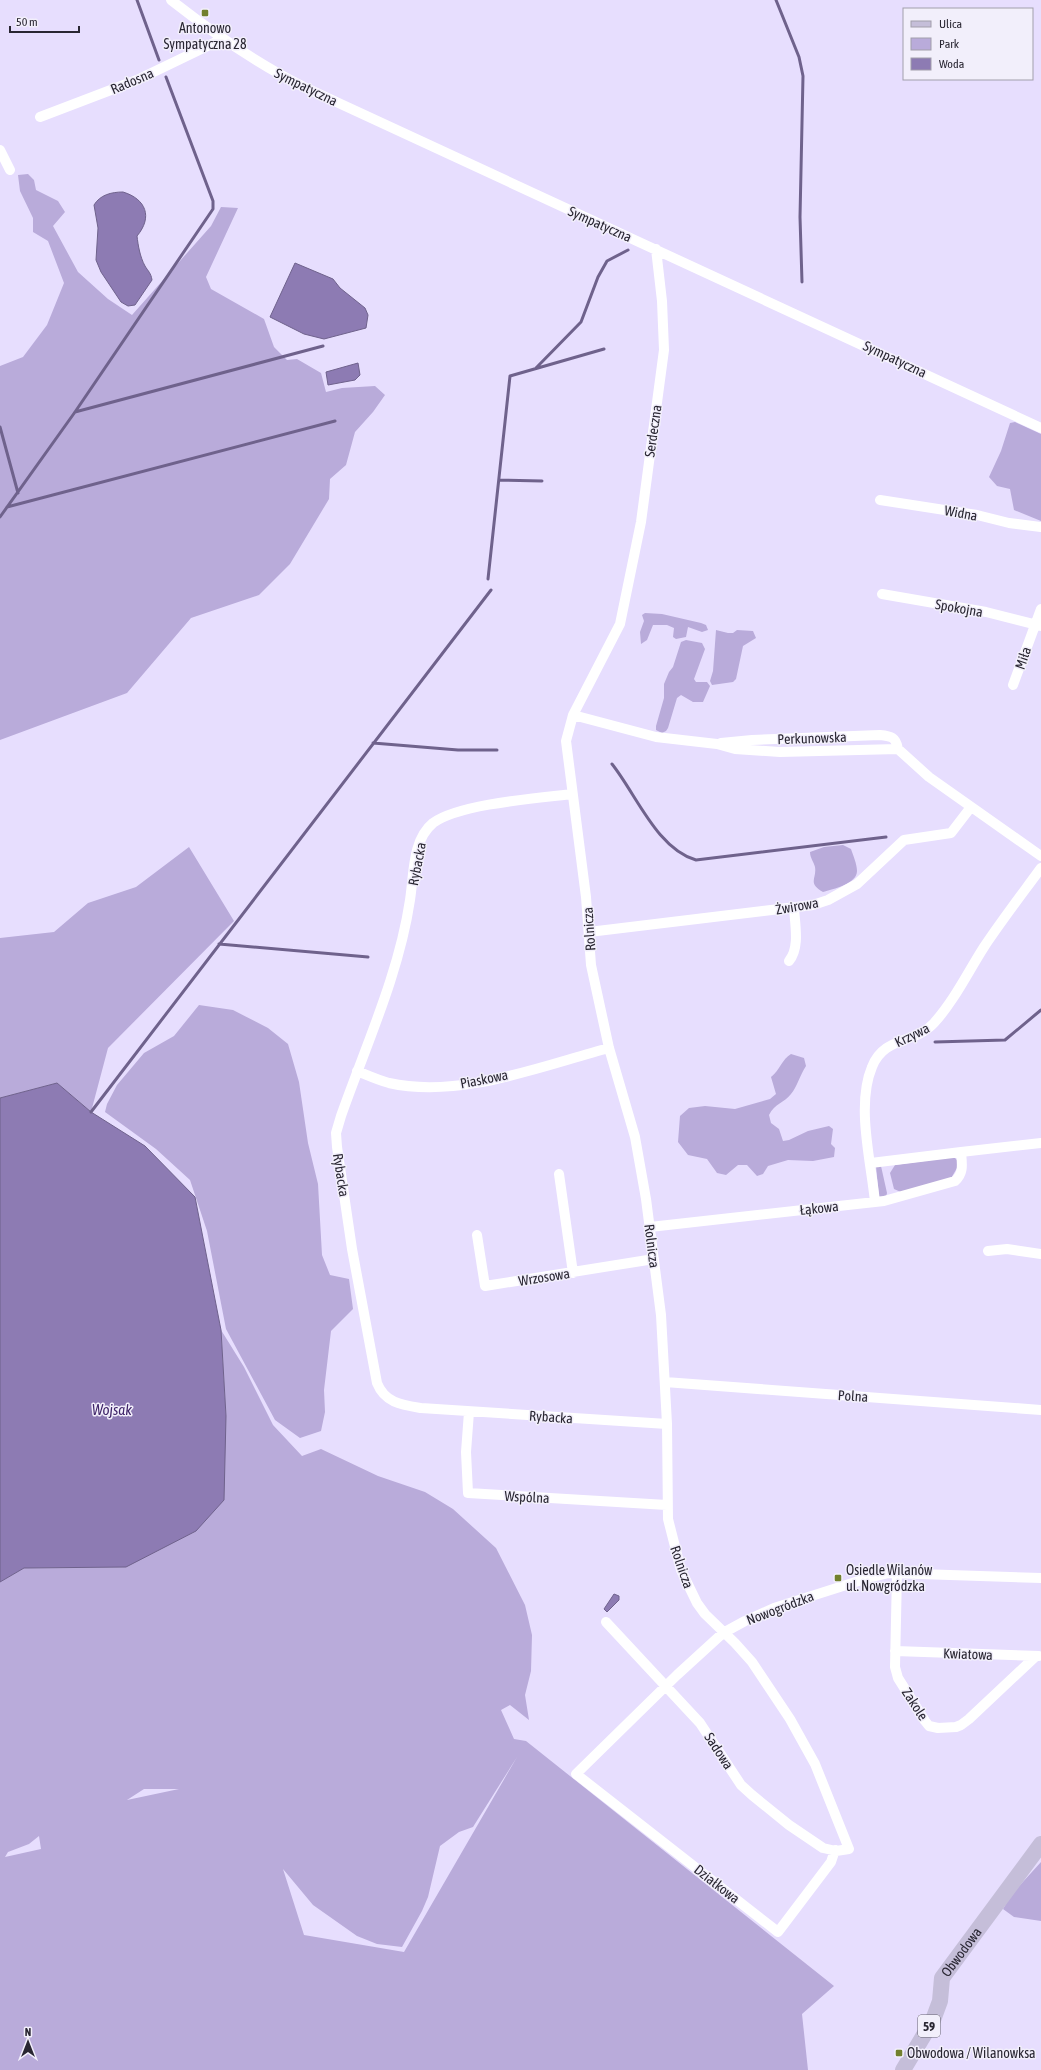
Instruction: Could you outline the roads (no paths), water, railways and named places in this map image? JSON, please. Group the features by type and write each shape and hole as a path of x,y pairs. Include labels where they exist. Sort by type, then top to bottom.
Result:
{"main road":[{"name":"Obwodowa","path":"903,2070 933,2020 940,2001 942,1978 1041,1844"}],"street":[{"name":"Sympatyczna","path":"171,0 222,39 253,59 304,87 1041,428"},
{"name":"Radosna","path":"40,117 137,80 222,39"},
{"path":"0,150 10,170"},
{"name":"Serdeczna","path":"624,611 641,522 664,350 662,301 656,249"},
{"name":"Widna","path":"880,500 977,515 1009,523 1041,527"},
{"name":"Spokojna","path":"882,594 986,612 1038,625"},
{"name":"Miła","path":"1013,684 1038,625 1041,609"},
{"name":"Rolnicza","path":"624,611 612,641 573,715 567,732 566,741 583,869 596,991 635,1137 650,1227 661,1315 667,1424 667,1505 671,1534 684,1578 697,1603 723,1633 735,1643 761,1675 806,1747 820,1776 849,1848"},
{"name":"Perkunowska","path":"573,715 656,736 717,744 745,740 880,735 893,737 897,741 898,749 930,777 1041,856"},
{"name":"Rybacka","path":"572,794 459,811 432,824 422,836 416,853 402,947 336,1133 336,1148 352,1249 377,1383 380,1391 390,1400 400,1405 421,1408 667,1424"},
{"name":"Żwirowa","path":"589,932 794,908 821,903 857,884 904,840 951,834 971,807"},
{"name":"Krzywa","path":"875,1202 864,1102 868,1076 875,1060 886,1047 922,1033 938,1019 986,945 1041,868"},
{"path":"789,961 794,955 796,948 794,908"},
{"name":"Piaskowa","path":"357,1071 389,1083 405,1085 434,1086 481,1083 610,1048"},
{"path":"871,1163 1041,1144"},
{"name":"Łąkowa","path":"650,1227 875,1202 907,1196 955,1181 960,1176 962,1171 961,1152"},
{"path":"559,1174 574,1272"},
{"name":"Wrzosowa","path":"477,1235 485,1286 654,1259"},
{"path":"988,1251 1007,1249 1041,1254"},
{"name":"Polna","path":"665,1382 1041,1410"},
{"name":"Wspólna","path":"469,1412 466,1452 468,1493 667,1505"},
{"name":"Nowogródzka","path":"576,1774 723,1633 745,1621 794,1601 868,1578 897,1573 1041,1578"},
{"name":"Zakole","path":"897,1573 894,1667 898,1678 929,1726 938,1728 961,1725 1039,1656"},
{"name":"Sadowa","path":"606,1622 700,1723 741,1785 789,1825 823,1848 835,1850 849,1848"},
{"name":"Kwiatowa","path":"895,1651 1039,1656"},
{"name":"Działkowa","path":"576,1774 778,1932 831,1862 835,1850"}],"water":[{"path":"123,192 137,199 145,210 145,222 137,236 142,259 152,280 135,305 128,306 121,302 101,272 96,260 98,228 94,205 103,196"},
{"path":"295,263 333,279 340,288 365,308 368,315 366,328 324,339 304,334 270,317"},
{"path":"358,363 360,375 355,380 328,385 326,372"},
{"name":"Wojsak","path":"57,1083 91,1112 145,1146 195,1197 221,1330 226,1416 224,1500 196,1531 126,1567 24,1568 0,1582 0,1098"},
{"path":"614,1594 619,1596 619,1600 607,1612 604,1609"}],"waterway":[{"path":"137,0 159,60"},
{"path":"776,0 799,57 803,76 800,217 802,282"},
{"path":"0,517 75,412 213,209 213,201 166,77"},
{"path":"536,368 581,322 598,277 607,261 628,250"},
{"path":"75,412 323,346"},
{"path":"488,579 510,376 604,349"},
{"path":"7,507 335,421"},
{"path":"0,427 18,493"},
{"path":"500,480 542,481"},
{"path":"91,1112 491,590"},
{"path":"373,743 458,750 497,750"},
{"path":"612,764 648,819 659,833 670,845 682,854 696,860 886,837"},
{"path":"219,944 368,957"},
{"path":"935,1042 1005,1040 1041,1010"}],"place":[{"name":"Antonowo Sympatyczna 28","path":"205,13"},
{"name":"Osiedle Wilanów ul. Nowgródzka","path":"838,1578"},
{"name":"Obwodowa / Wilanowksa","path":"899,2053"}]}
